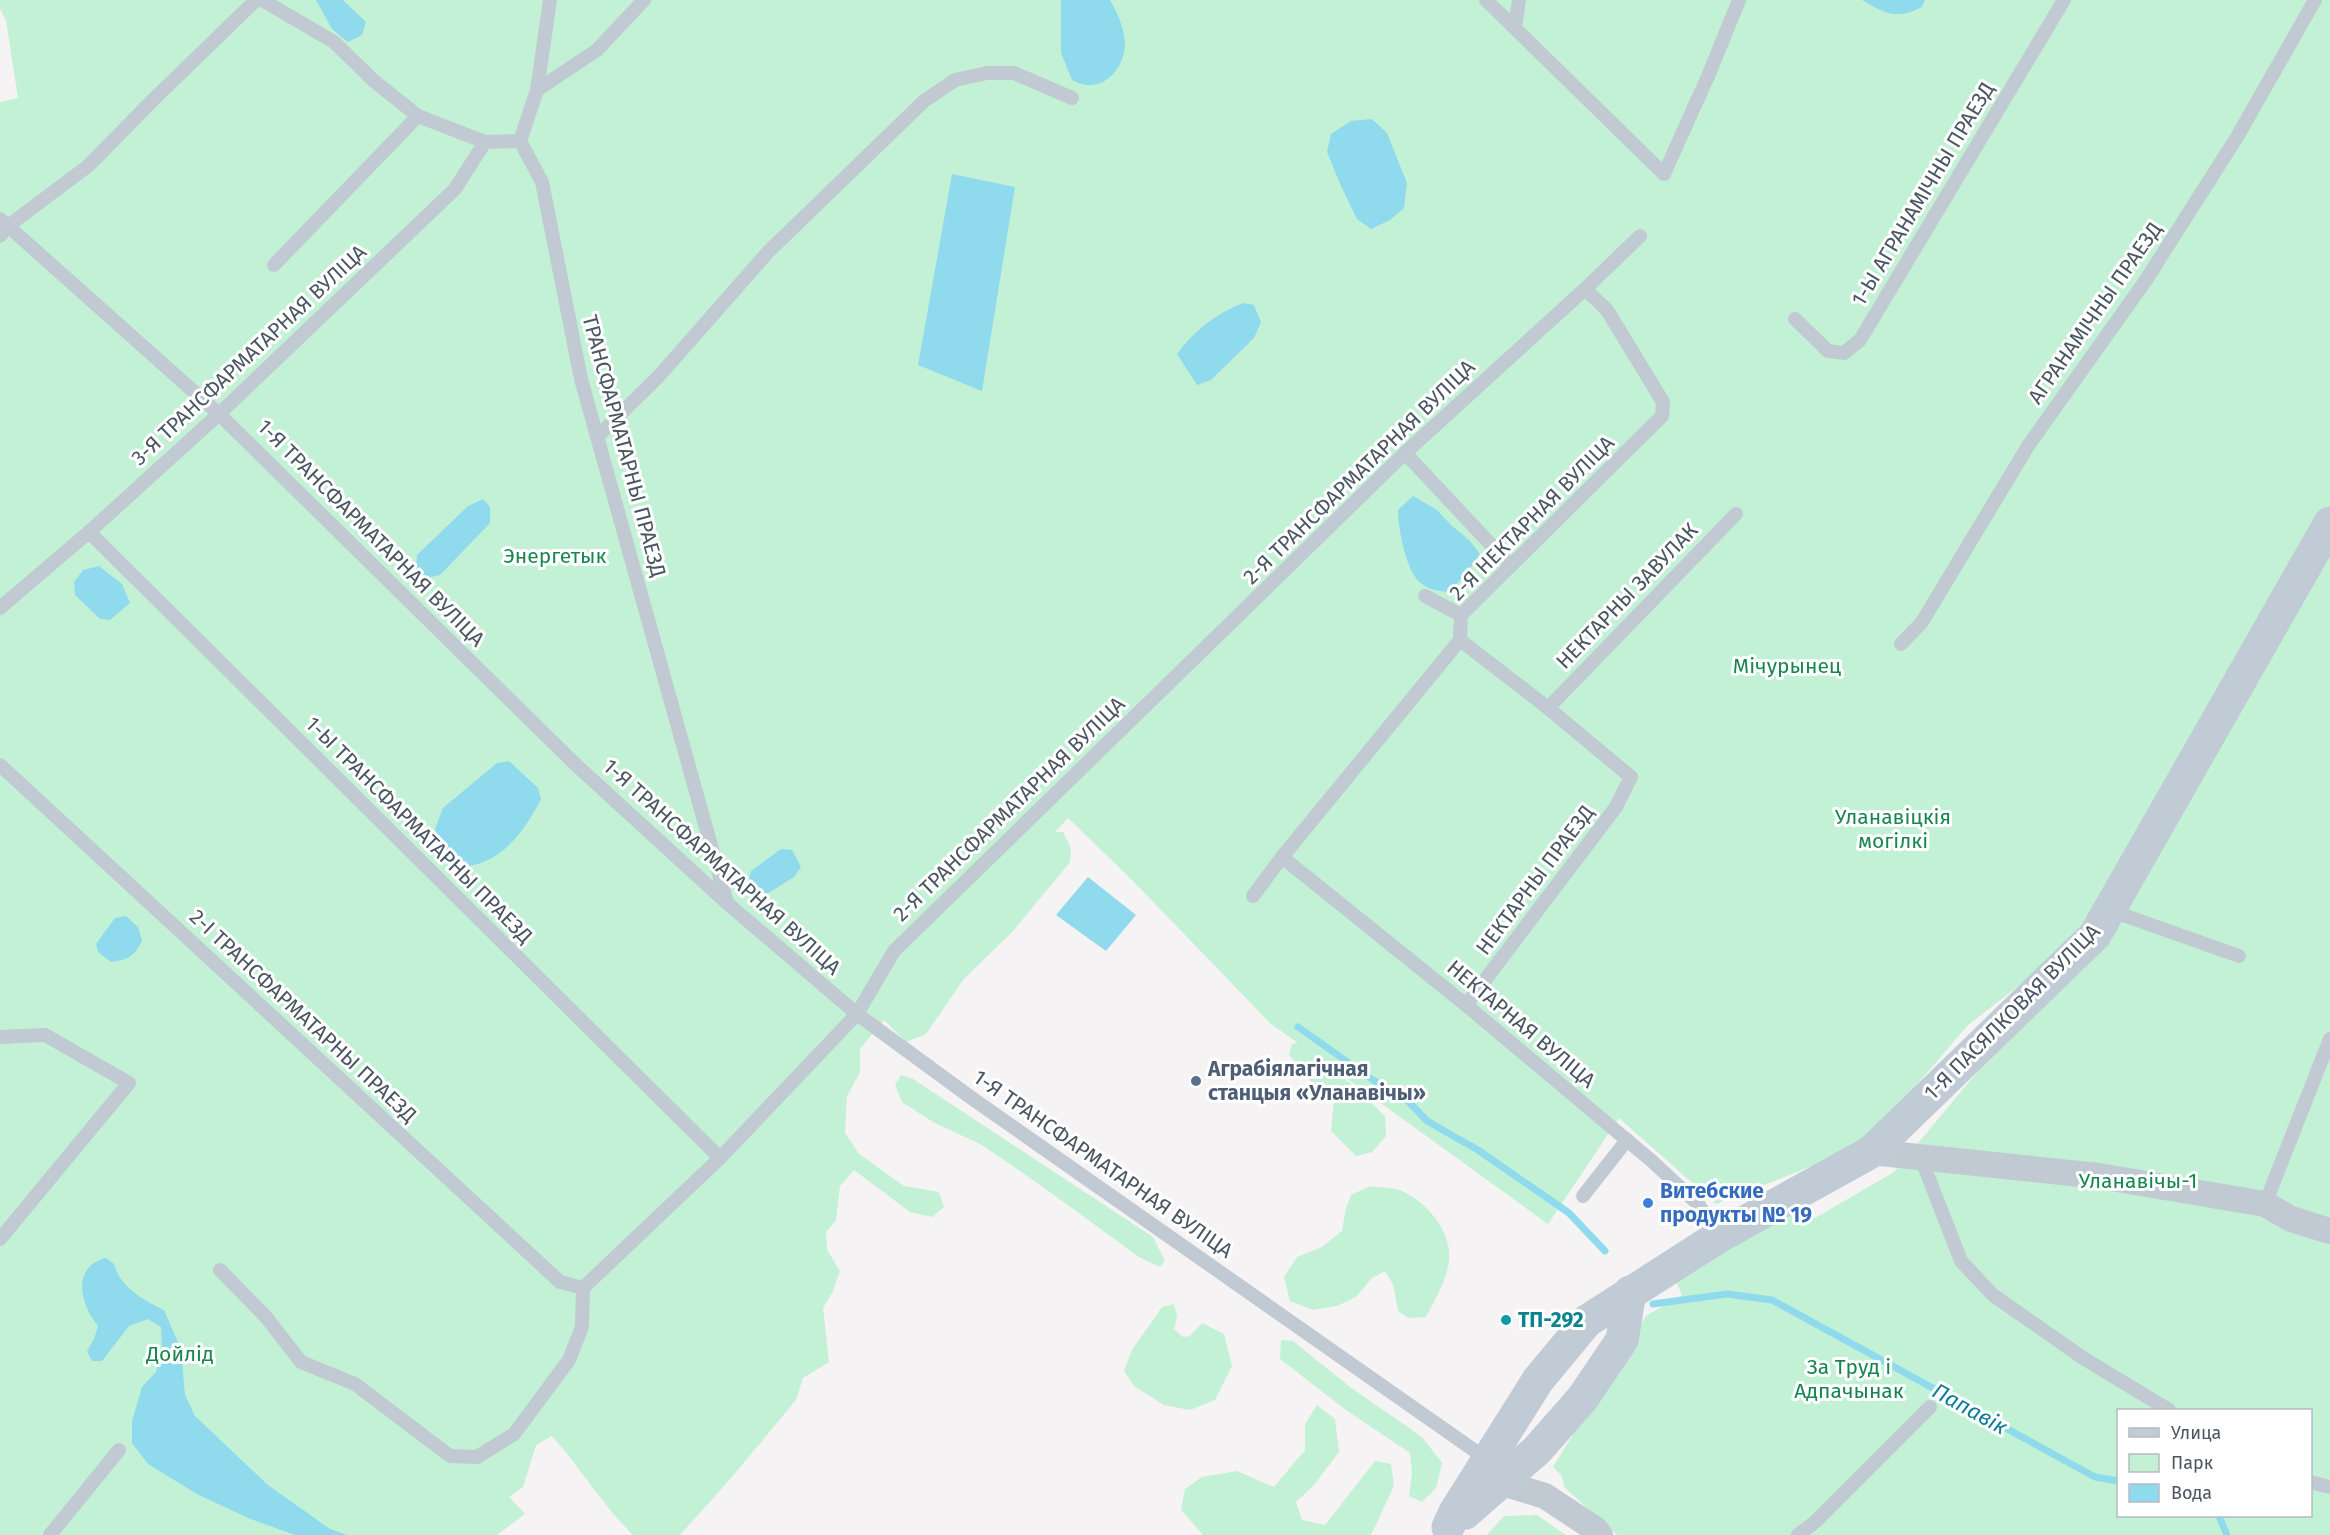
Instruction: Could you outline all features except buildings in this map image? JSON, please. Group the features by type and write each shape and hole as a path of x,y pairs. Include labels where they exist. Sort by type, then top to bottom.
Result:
{"street":[{"name":"1-Я ПАСЯЛКОВАЯ ВУЛІЦА","path":"1495,1471 1538,1380 1587,1321 1718,1237 1871,1152 2095,935 2330,523"},
{"path":"1871,1152 2099,1176 2265,1204 2291,1219 2330,1231"},
{"path":"1445,1531 1495,1471 1537,1450 1582,1399 1622,1340 1630,1292"},
{"path":"1495,1471 1545,1496 1600,1535"}],"lane":[{"path":"3,227 88,166 256,0"},
{"path":"262,0 334,42 374,81 418,116 485,142 520,141 537,90 550,0"},
{"path":"537,90 597,50 644,0"},
{"path":"1486,0 1664,174 1739,0"},
{"path":"1515,28 1519,0"},
{"name":"1-Ы АГРАНАМІЧНЫ ПРАЕЗД","path":"1796,319 1828,351 1844,353 1860,340 2064,0"},
{"name":"АГРАНАМІЧНЫ ПРАЕЗД","path":"1901,644 1922,622 2028,446 2146,280 2237,137 2316,0"},
{"path":"597,438 659,376 768,252 924,101 955,80 987,73 1014,73 1072,98"},
{"path":"274,265 418,116"},
{"name":"ТРАНСФАРМАТАРНЫ ПРАЕЗД","path":"520,141 542,182 581,379 727,903"},
{"name":"3-Я ТРАНСФАРМАТАРНАЯ ВУЛІЦА","path":"0,608 89,532 219,414 455,189 485,142"},
{"name":"1-Я ТРАНСФАРМАТАРНАЯ ВУЛІЦА","path":"3,227 219,414 574,763 727,903 857,1014 1495,1471"},
{"name":"2-Я ТРАНСФАРМАТАРНАЯ ВУЛІЦА","path":"584,1288 720,1158 857,1014 894,951 1406,453 1640,236"},
{"name":"2-Я НЕКТАРНАЯ ВУЛІЦА","path":"1460,640 1461,615 1662,416 1663,402 1607,310 1585,289"},
{"path":"1406,453 1511,566"},
{"name":"НЕКТАРНЫ ЗАВУЛАК","path":"1548,708 1736,514"},
{"name":"1-Ы ТРАНСФАРМАТАРНЫ ПРАЕЗД","path":"89,532 720,1158"},
{"path":"1425,596 1461,615"},
{"path":"1253,896 1282,857 1460,640 1548,708"},
{"name":"НЕКТАРНЫ ПРАЕЗД","path":"1466,1005 1616,807 1631,777 1548,708"},
{"name":"2-І ТРАНСФАРМАТАРНЫ ПРАЕЗД","path":"0,765 560,1282 584,1288"},
{"name":"НЕКТАРНАЯ ВУЛІЦА","path":"1282,857 1466,1005 1627,1140 1699,1205 1718,1237"},
{"path":"2109,910 2238,956"},
{"path":"0,1037 45,1035 129,1083 0,1239"},
{"path":"2265,1204 2330,1039"},
{"path":"1582,1196 1627,1140"},
{"path":"1921,1158 1961,1260 1993,1295 2083,1358 2167,1409"},
{"path":"220,1270 266,1317 301,1362 355,1384 450,1456 477,1456 514,1434 568,1360 582,1327 584,1288"},
{"path":"1798,1535 1815,1522 1930,1407"},
{"path":"50,1535 119,1450"},
{"path":"2312,1482 2330,1486"}],"green space":[{"path":"0,0 2330,0 2330,523 2088,932 1968,1025 1865,1145 1716,1204 1619,1118 1548,1224 1339,1073 1385,1116 1386,1136 1372,1152 1356,1156 1331,1131 1334,1101 1317,1088 1289,1055 1292,1044 1298,1043 1271,1024 1131,879 1068,818 1055,832 1063,832 1071,848 1070,862 1014,930 963,980 926,1034 906,1042 884,1020 860,1049 860,1072 847,1096 845,1133 859,1154 904,1186 939,1192 944,1207 932,1217 910,1212 854,1170 840,1186 836,1220 826,1232 827,1250 840,1271 833,1291 823,1308 829,1362 803,1378 796,1400 680,1535 633,1535 611,1511 552,1436 536,1445 523,1487 509,1497 525,1514 497,1535 0,1535 0,102 18,98 6,20 0,9"},
{"name":"Уланавічы-1","path":"2330,547 2330,1535 1617,1535 1564,1487 1562,1476 1553,1467 1646,1316 1682,1295 1675,1279 1805,1206 1815,1218 1894,1172 1999,1046 2104,944"},
{"path":"901,1075 913,1079 1153,1237 1165,1261 1160,1267 1139,1257 982,1145 933,1122 902,1102 895,1085"},
{"path":"1370,1186 1391,1188 1411,1196 1429,1210 1442,1229 1449,1249 1448,1268 1426,1317 1408,1318 1398,1311 1393,1284 1385,1271 1372,1278 1356,1297 1337,1306 1313,1310 1290,1301 1284,1277 1297,1257 1322,1247 1342,1231 1351,1195"},
{"path":"1174,1304 1177,1316 1174,1329 1183,1337 1190,1336 1202,1323 1224,1334 1232,1366 1215,1400 1190,1410 1164,1405 1134,1386 1124,1371 1132,1350 1162,1307"},
{"path":"1281,1340 1293,1341 1350,1387 1422,1437 1442,1463 1436,1488 1422,1502 1409,1496 1412,1473 1410,1453 1346,1410 1280,1359"},
{"path":"1317,1405 1335,1419 1339,1452 1314,1485 1296,1502 1302,1520 1325,1525 1375,1461 1391,1464 1394,1486 1371,1535 1203,1535 1181,1510 1185,1489 1202,1477 1237,1471 1274,1487 1305,1450 1305,1424"},
{"path":"1537,1515 1566,1535 1487,1535 1504,1516"}],"water":[{"path":"316,0 343,0 366,22 362,35 348,42 332,29"},
{"path":"1061,0 1110,0 1113,5 1122,28 1125,46 1119,66 1104,81 1088,85 1072,80 1061,53"},
{"path":"1862,0 1925,0 1922,7 1913,11 1891,14"},
{"path":"1372,119 1387,133 1407,183 1404,208 1390,220 1371,229 1357,219 1327,152 1331,134 1351,121"},
{"path":"952,174 1015,187 982,391 918,365"},
{"path":"1244,303 1254,305 1261,322 1254,338 1211,380 1197,385 1177,354 1207,323"},
{"path":"1413,496 1437,510 1469,540 1480,554 1449,592 1431,589 1422,584 1416,579 1407,561 1401,539 1398,510"},
{"path":"483,499 490,507 490,523 440,575 427,578 416,569 417,555 468,506"},
{"path":"99,566 122,584 130,603 110,620 100,619 75,595 74,582 83,570"},
{"path":"509,761 538,788 541,799 526,825 497,855 471,866 456,867 442,852 435,829 443,808 497,763"},
{"path":"781,849 792,850 801,867 794,877 767,894 755,890 749,879 751,871"},
{"path":"1088,877 1136,915 1106,951 1056,915"},
{"path":"126,916 138,927 142,940 137,950 130,956 111,962 98,952 96,944 115,918"},
{"path":"106,1258 114,1264 121,1279 133,1292 164,1310 181,1349 185,1395 195,1416 268,1485 330,1529 347,1535 295,1535 248,1518 197,1494 148,1464 132,1443 132,1421 142,1387 156,1372 162,1349 161,1327 148,1319 129,1326 102,1361 92,1361 87,1351 98,1326 87,1308 82,1288 83,1278 87,1269"}],"waterway":[{"path":"1298,1027 1373,1080 1408,1101 1427,1121 1478,1150 1569,1213 1605,1251"},
{"name":"Папавік","path":"1653,1304 1727,1294 1772,1300 2095,1477 2117,1481"},
{"name":"Папавік","path":"2219,1517 2227,1535"}],"place":[{"name":"Аграбіялагічная станцыя «Уланавічы»","path":"1196,1081"},
{"name":"Витебские продукты № 19","path":"1648,1203"},
{"name":"ТП-292","path":"1506,1320"}],"park label":[{"name":"Энергетык","path":"555,556"},
{"name":"Мічурынец","path":"1787,666"},
{"name":"Уланавіцкія могілкі","path":"1893,829"},
{"name":"Дойлід","path":"180,1354"},
{"name":"За Труд і Адпачынак","path":"1849,1379"}]}
